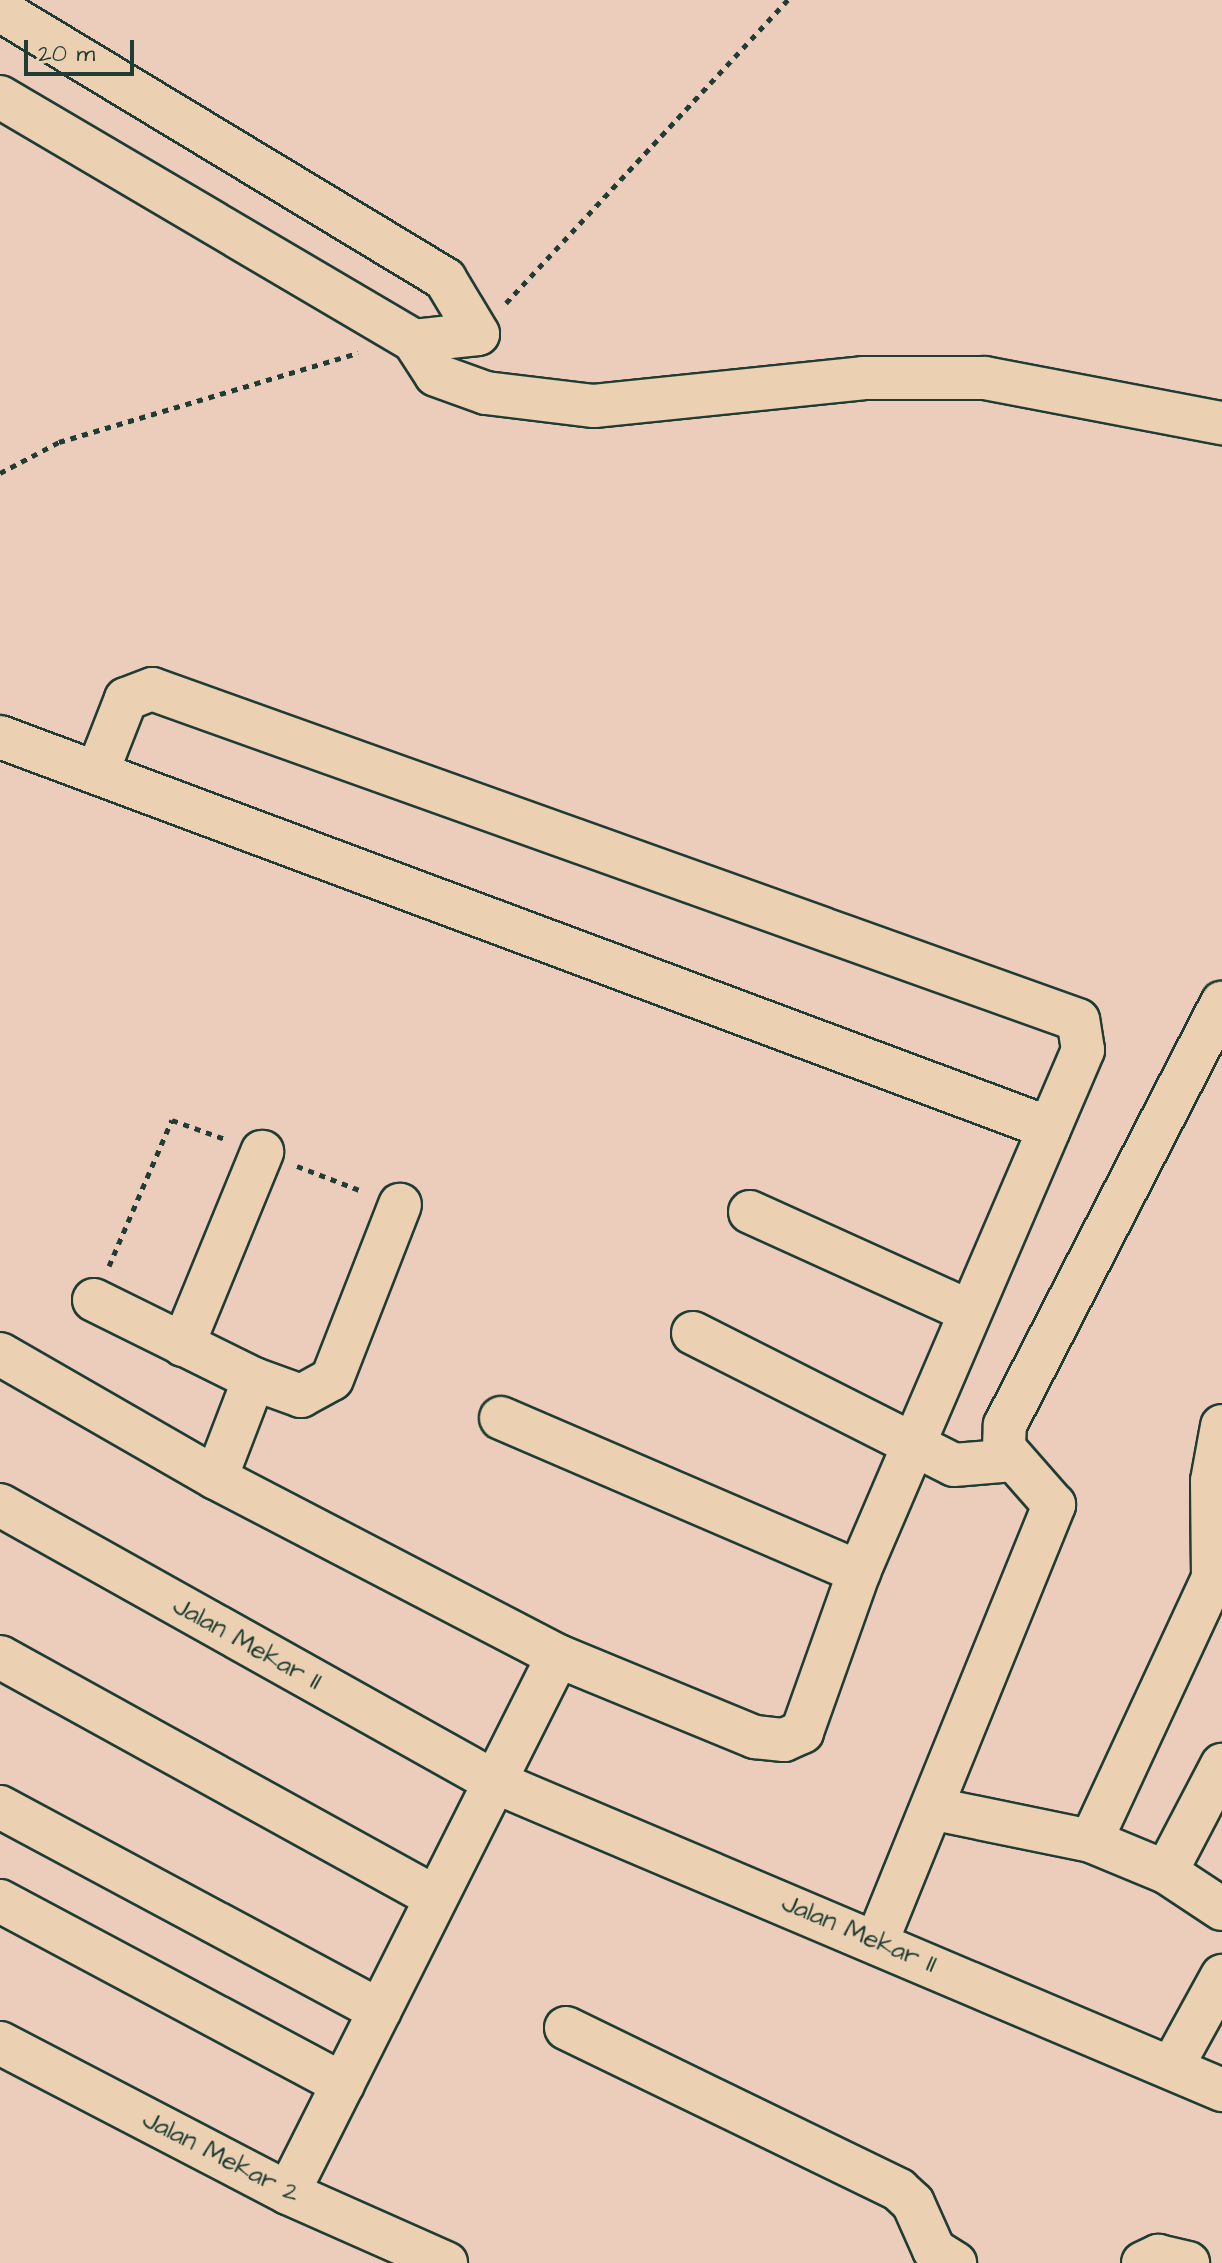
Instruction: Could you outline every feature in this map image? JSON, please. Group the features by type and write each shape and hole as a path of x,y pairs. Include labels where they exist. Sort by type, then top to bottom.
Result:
{"street":[{"path":"0,10 445,279 478,334 421,353"},
{"path":"0,97 421,353 463,387 553,405 926,376 985,378 1222,423"},
{"path":"0,1354 216,1478 558,1656 755,1737 784,1740 802,1732 859,1572 968,1311 1083,1050 1078,1020 152,689 126,699 97,773"},
{"path":"0,737 1049,1128"},
{"path":"877,1941 935,1809 1054,1505 1004,1448 1005,1425 1222,1003"},
{"path":"183,1345 262,1152"},
{"path":"94,1300 254,1379 301,1396 332,1379 400,1205"},
{"path":"750,1212 968,1311"},
{"path":"693,1333 916,1439 954,1465 1013,1460"},
{"path":"216,1478 254,1379"},
{"path":"501,1418 859,1572"},
{"path":"1091,1841 1213,1578 1212,1471 1222,1426"},
{"name":"Jalan Mekar II","path":"0,1505 495,1782 877,1941 1222,2090"},
{"path":"288,2193 558,1656"},
{"path":"0,1657 436,1898"},
{"path":"1166,1872 1222,1765"},
{"path":"0,1807 380,2011"},
{"path":"935,1809 1091,1841 1166,1872 1222,1909"},
{"path":"0,1901 343,2084"},
{"path":"1172,2067 1222,1976"},
{"path":"566,2028 899,2190 913,2203 934,2250 955,2263"},
{"name":"Jalan Mekar 2","path":"0,2043 288,2193 446,2263"},
{"path":"1143,2263 1158,2256 1188,2263"}],"path":[{"path":"478,334 788,0"},
{"path":"0,473 59,442 294,367"},
{"path":"94,1300 172,1120 400,1205"}]}
